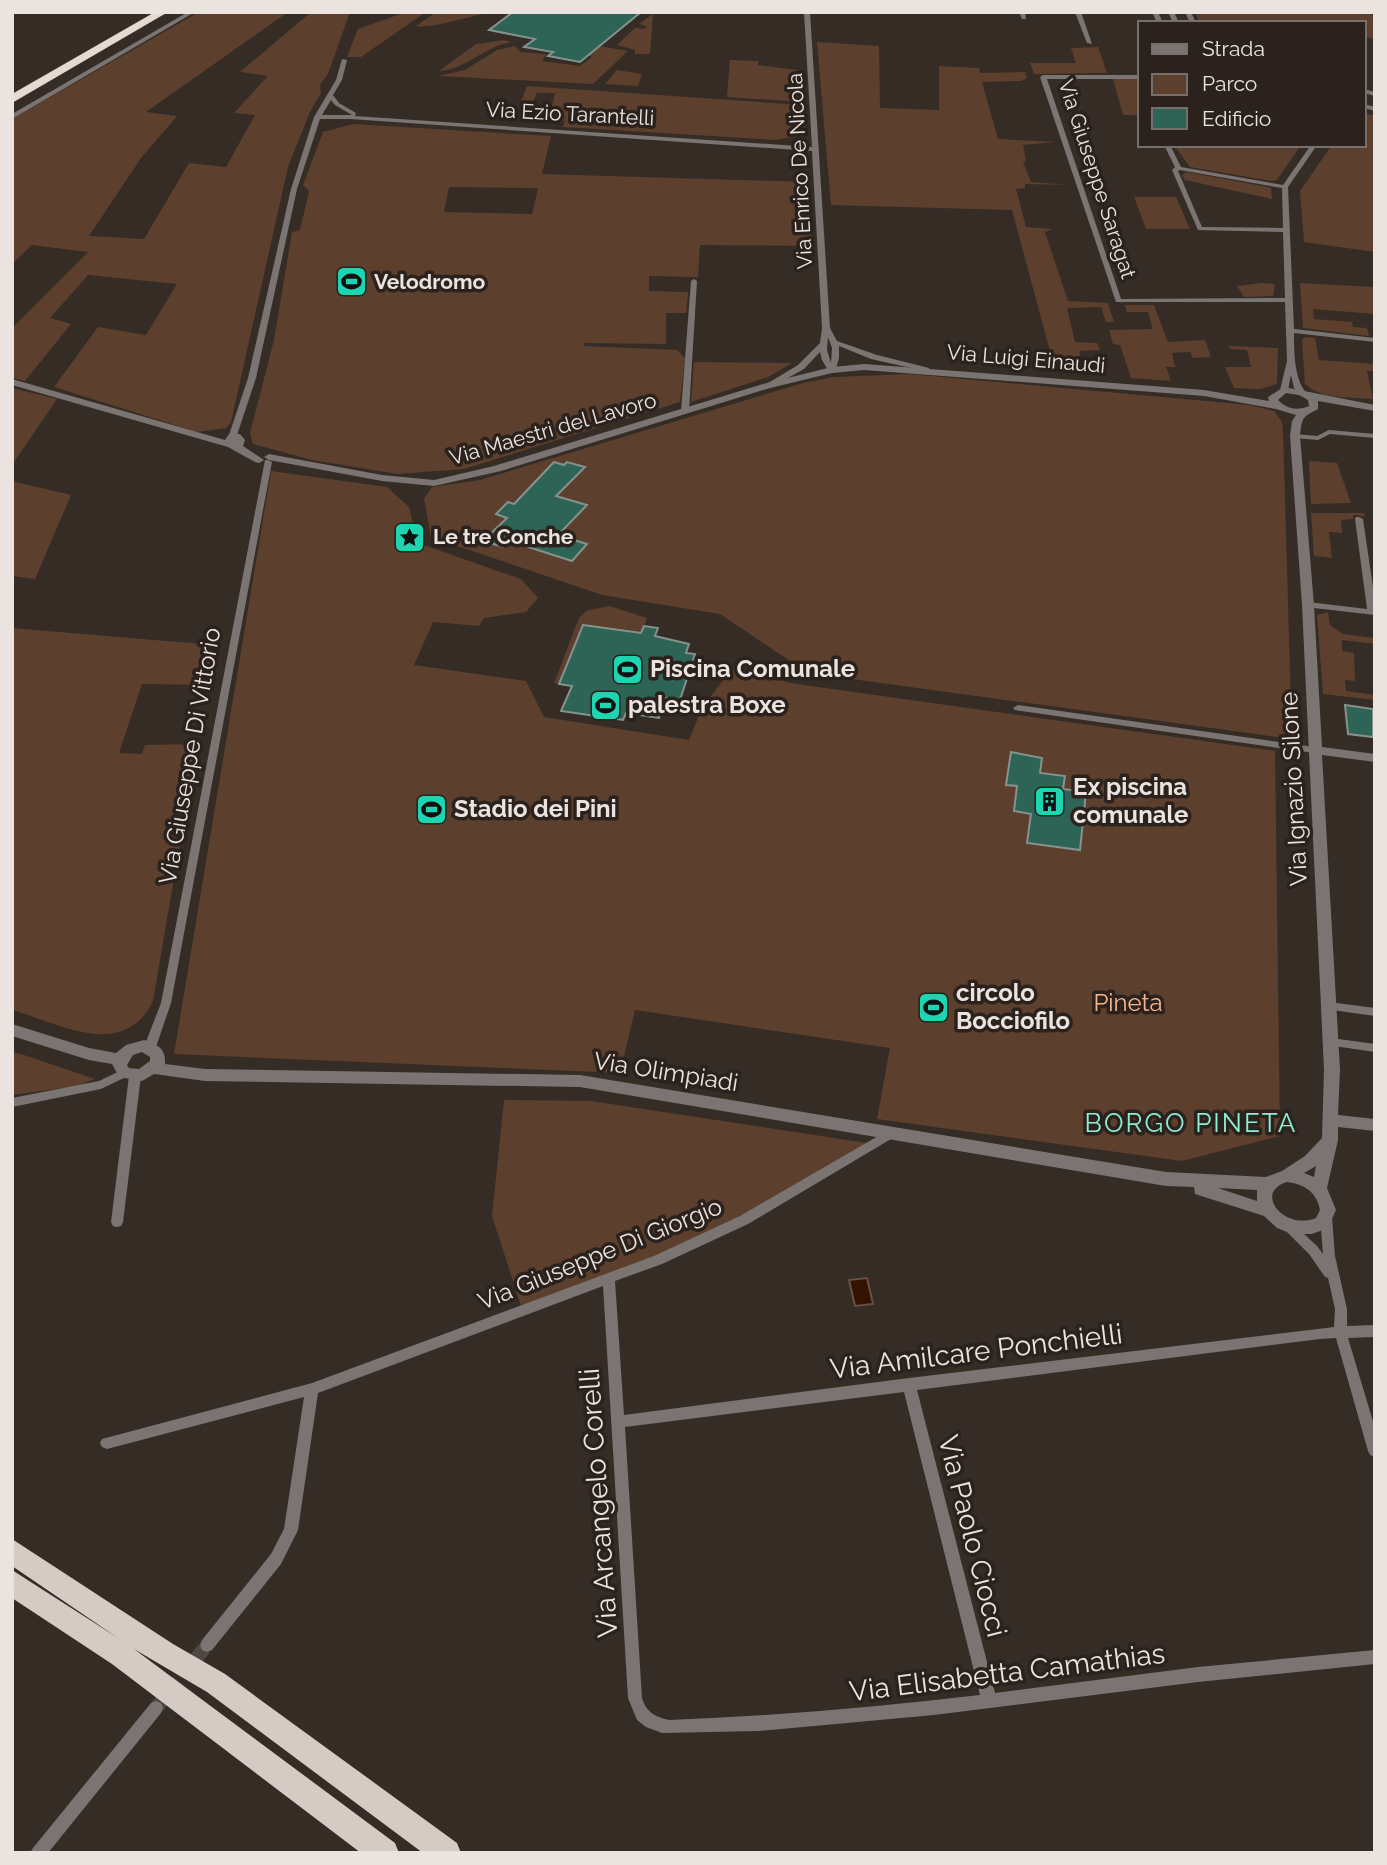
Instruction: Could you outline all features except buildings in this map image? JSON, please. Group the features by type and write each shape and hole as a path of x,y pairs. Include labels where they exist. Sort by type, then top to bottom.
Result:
{"highway":[{"path":"12,92 152,12"},
{"path":"12,99 163,12"},
{"path":"12,1537 90,1585 173,1643 216,1683"},
{"path":"12,1550 164,1653 216,1683 447,1853"},
{"path":"12,1583 121,1655 385,1853"}],"street":[{"path":"12,117 192,12"},
{"name":"Via Enrico De Nicola","path":"807,12 826,328"},
{"path":"1078,12 1090,43"},
{"path":"235,440 252,378 294,188 316,120 342,72 344,60"},
{"name":"Via Giuseppe Saragat","path":"1138,77 1043,77 1118,301 1289,300"},
{"path":"330,95 348,112 374,120"},
{"path":"316,120 374,120"},
{"name":"Via Ezio Tarantelli","path":"374,120 816,146"},
{"path":"1168,147 1179,168"},
{"path":"1313,147 1285,187 1291,360 1298,388 1306,394 1375,409"},
{"path":"1179,168 1285,187"},
{"path":"1179,168 1175,170 1200,229 1287,230"},
{"path":"685,411 694,281"},
{"path":"826,328 836,343 836,358 832,370"},
{"path":"826,328 822,345 823,359 832,370"},
{"path":"1291,331 1375,340"},
{"path":"836,343 874,357 926,370"},
{"path":"767,386 801,367 822,345"},
{"path":"1281,408 1272,399 1280,391 1291,360"},
{"name":"Via Maestri del Lavoro","path":"12,382 210,439 235,440 267,461 400,481 434,483 497,468 767,386 832,370"},
{"name":"Via Luigi Einaudi","path":"832,370 926,370 1218,394 1280,391 1306,394"},
{"name":"Via Luigi Einaudi","path":"1218,394 1281,408 1307,410"},
{"name":"Via Ignazio Silone","path":"1306,394 1315,403 1297,421 1295,436 1308,605 1331,1042 1330,1140 1319,1189"},
{"name":"Via Ignazio Silone","path":"1281,408 1295,436"},
{"path":"1307,410 1375,409"},
{"path":"1295,436 1318,438 1329,432 1375,436"},
{"name":"Via Giuseppe Di Vittorio","path":"150,1047 166,1003 267,461"},
{"path":"1308,605 1373,612 1359,519"},
{"path":"1018,708 1375,758"},
{"path":"1328,1006 1375,1012"},
{"path":"12,1030 89,1054 126,1070"},
{"path":"1331,1042 1375,1048"},
{"path":"12,1103 96,1086 126,1070 153,1068 158,1058 150,1047 132,1048 126,1070 117,1222"},
{"name":"Via Olimpiadi","path":"153,1068 205,1076 580,1081 1166,1179 1268,1184"},
{"path":"1331,1120 1375,1125"},
{"name":"Via Giuseppe Di Giorgio","path":"107,1443 312,1390 609,1280 744,1220 892,1133"},
{"path":"1330,1140 1311,1161 1268,1184 1264,1197 1268,1211 1313,1250 1335,1281"},
{"path":"1287,1176 1304,1179 1319,1189 1328,1203 1328,1248 1341,1309 1340,1331 1375,1451"},
{"name":"Via Olimpiadi","path":"1166,1179 1268,1211"},
{"path":"1287,1226 1315,1227 1326,1217"},
{"name":"Via Arcangelo Corelli","path":"609,1280 635,1699 638,1710 646,1720"},
{"name":"Via Amilcare Ponchielli","path":"618,1422 1340,1331 1375,1331"},
{"name":"Via Paolo Ciocci","path":"909,1384 989,1700"},
{"path":"207,1645 276,1559 291,1530 312,1390"},
{"name":"Via Elisabetta Camathias","path":"646,1720 669,1727 854,1719 989,1700 1375,1657"},
{"path":"37,1853 156,1708"}],"green space":[{"path":"199,12 288,12 146,112 177,116 141,158 89,236 144,239 189,163 226,167 255,115 234,113 268,76 240,72 311,12 350,12 328,74 320,85 321,93 310,112 288,167 231,422 226,428 197,432 54,387 98,327 146,335 177,284 88,275 50,318 71,324 25,381 12,378 12,328 88,252 32,245 12,264 12,119"},
{"path":"406,12 426,12 361,57 347,57 358,29"},
{"path":"436,12 491,12 441,24 416,26"},
{"path":"1195,12 1372,12 1375,39 1366,37 1366,21 1199,21"},
{"path":"653,14 650,54 635,54 635,50 617,45 635,28 644,29 647,26 639,24"},
{"path":"504,40 511,42 492,48 458,66 439,71 476,44"},
{"path":"817,42 879,46 880,108 939,110 939,66 979,68 980,73 1025,72 1027,78 1021,81 982,82 998,139 1056,142 1023,145 1026,161 1023,162 1031,182 1070,185 1025,184 1025,188 1016,189 1026,227 1053,229 1045,232 1068,301 1108,303 1114,322 1106,322 1101,307 1067,308 1075,342 1097,343 1100,350 1079,351 1082,361 1076,362 1080,373 1055,370 1012,210 831,205"},
{"path":"515,46 521,52 546,54 542,61 580,66 592,57 588,55 599,46 628,51 593,84 438,76 465,70 497,50"},
{"path":"1098,47 1107,73 1034,74 1030,63 1076,63 1071,48"},
{"path":"730,60 758,61 758,65 804,71 803,102 727,97"},
{"path":"617,70 642,74 638,86 605,84"},
{"path":"1113,79 1138,79 1138,115 1123,115"},
{"path":"527,86 802,105 805,128 797,136 776,140 563,127 566,116 564,121 550,120 557,107 552,106 555,93 537,93 532,105 520,104"},
{"path":"1366,114 1375,116 1375,252 1304,242 1300,191 1331,147 1366,147"},
{"path":"353,124 551,136 542,174 808,182 813,246 700,245 698,277 649,276 649,291 688,292 686,313 666,313 666,344 584,343 584,346 677,350 685,358 680,402 464,469 397,474 312,460 253,444 250,433 274,340 292,232 300,230 309,191 303,185 323,132","holes":["449,187 537,188 532,214 444,212"]},
{"path":"1175,147 1300,147 1277,180 1190,167"},
{"path":"1186,172 1268,187 1271,188 1272,199 1185,180 1182,175"},
{"path":"1134,197 1176,197 1190,229 1146,229"},
{"path":"1300,283 1375,287 1375,314 1313,309 1314,319 1352,322 1353,327 1367,328 1369,336 1303,328"},
{"path":"1275,284 1273,296 1244,297 1237,286"},
{"path":"1125,305 1154,305 1168,342 1205,340 1211,357 1193,358 1190,352 1172,353 1175,367 1166,367 1171,381 1131,378 1120,345 1113,344 1109,330 1153,329 1148,312 1127,312"},
{"path":"1305,337 1315,338 1319,360 1374,364 1375,343 1375,371 1367,371 1373,399 1328,395 1305,384 1302,340"},
{"path":"1229,346 1278,348 1277,384 1260,389 1234,388 1225,367 1251,367 1247,350 1230,349"},
{"path":"694,362 792,363 768,377 691,402"},
{"path":"909,374 1250,405 1274,411 1282,422 1283,432 1292,739 808,673 720,614 602,595 431,537 424,499 432,487 480,480 803,383 834,377"},
{"path":"12,388 57,399 12,465"},
{"path":"1309,461 1337,463 1351,503 1311,504"},
{"name":"Pineta","path":"271,471 387,487 409,507 418,543 521,579 538,598 526,612 484,618 479,626 433,622 414,665 526,681 544,717 689,740 703,706 731,670 797,684 1275,751 1280,1136 1182,1161 877,1119 890,1048 635,1010 620,1073 174,1054"},
{"path":"12,481 71,495 35,579 12,576"},
{"path":"1311,513 1364,513 1365,516 1353,515 1353,519 1341,520 1342,533 1329,532 1332,558 1314,556"},
{"path":"609,606 647,618 641,633 583,625 559,684 554,683 579,618 586,611"},
{"path":"1328,612 1330,625 1343,634 1375,638 1375,644 1342,640 1342,651 1354,653 1355,681 1345,680 1346,691 1375,695 1375,700 1323,694 1317,615"},
{"path":"12,628 214,645 206,685 142,684 119,753 142,754 145,745 197,744 153,1001 140,1019 125,1030 108,1034 90,1033 12,1010"},
{"path":"12,1052 95,1079 76,1086 12,1095"},
{"path":"504,1100 591,1101 874,1144 695,1243 521,1306 492,1216"}],"shaded area":[{"path":"867,1278 873,1304 855,1306 849,1280"}],"tunnel":[{"path":"156,1708 207,1645"}],"place":[{"name":"Velodromo","path":"351,282"},
{"name":"Le tre Conche","path":"410,537"},
{"name":"Piscina Comunale","path":"627,669"},
{"name":"palestra Boxe","path":"605,705"},
{"name":"Ex piscina comunale","path":"1050,801"},
{"name":"Stadio dei Pini","path":"431,809"},
{"name":"circolo Bocciofilo","path":"933,1007"}],"district":[{"name":"BORGO PINETA","path":"1191,1123"}]}
